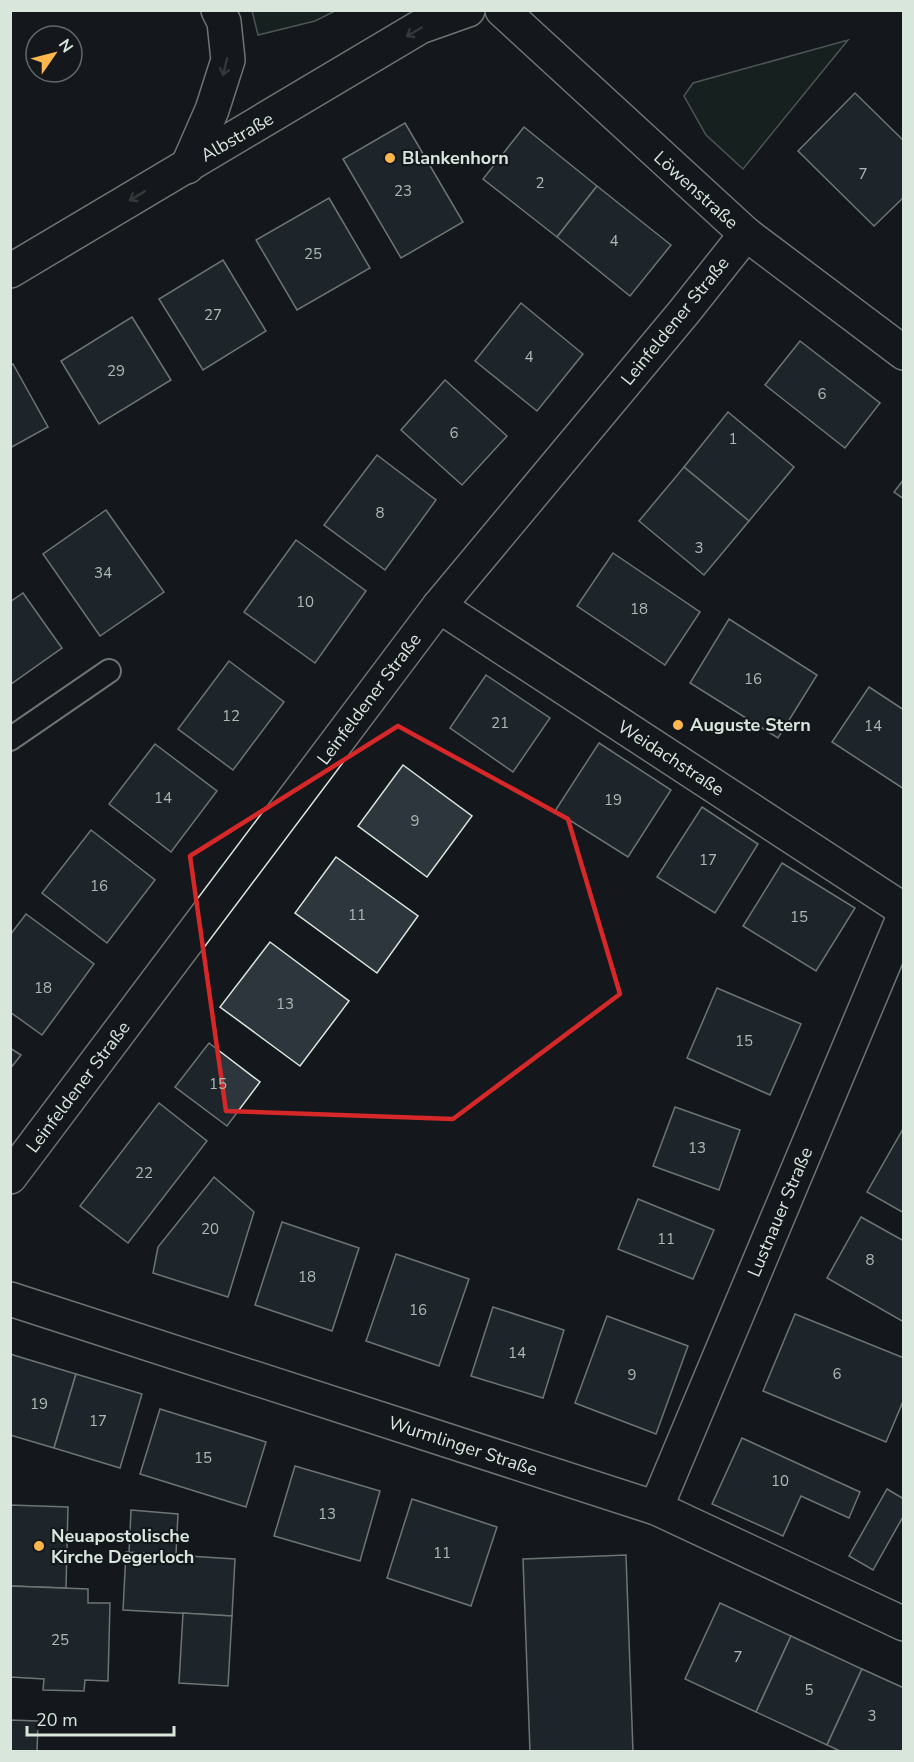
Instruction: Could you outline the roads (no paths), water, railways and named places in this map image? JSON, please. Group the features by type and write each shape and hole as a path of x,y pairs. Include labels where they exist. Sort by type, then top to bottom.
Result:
{"street":[{"path":"187,167 212,110 228,60 224,22 218,10"},
{"name":"Albstraße","path":"10,271 420,27 468,10"},
{"name":"Löwenstraße","path":"502,10 746,234 903,353"},
{"name":"Leinfeldener Straße","path":"10,1177 439,606 684,312 746,234"},
{"name":"Weidachstraße","path":"439,606 903,910"},
{"name":"Lustnauer Straße","path":"656,1508 903,916"},
{"name":"Wurmlinger Straße","path":"10,1299 656,1508 903,1624"}],"lane":[{"path":"10,739 109,670"}],"place":[{"name":"Blankenhorn","path":"390,158"},
{"name":"Auguste Stern","path":"678,725"},
{"name":"Neuapostolische Kirche Degerloch","path":"39,1546"}]}
